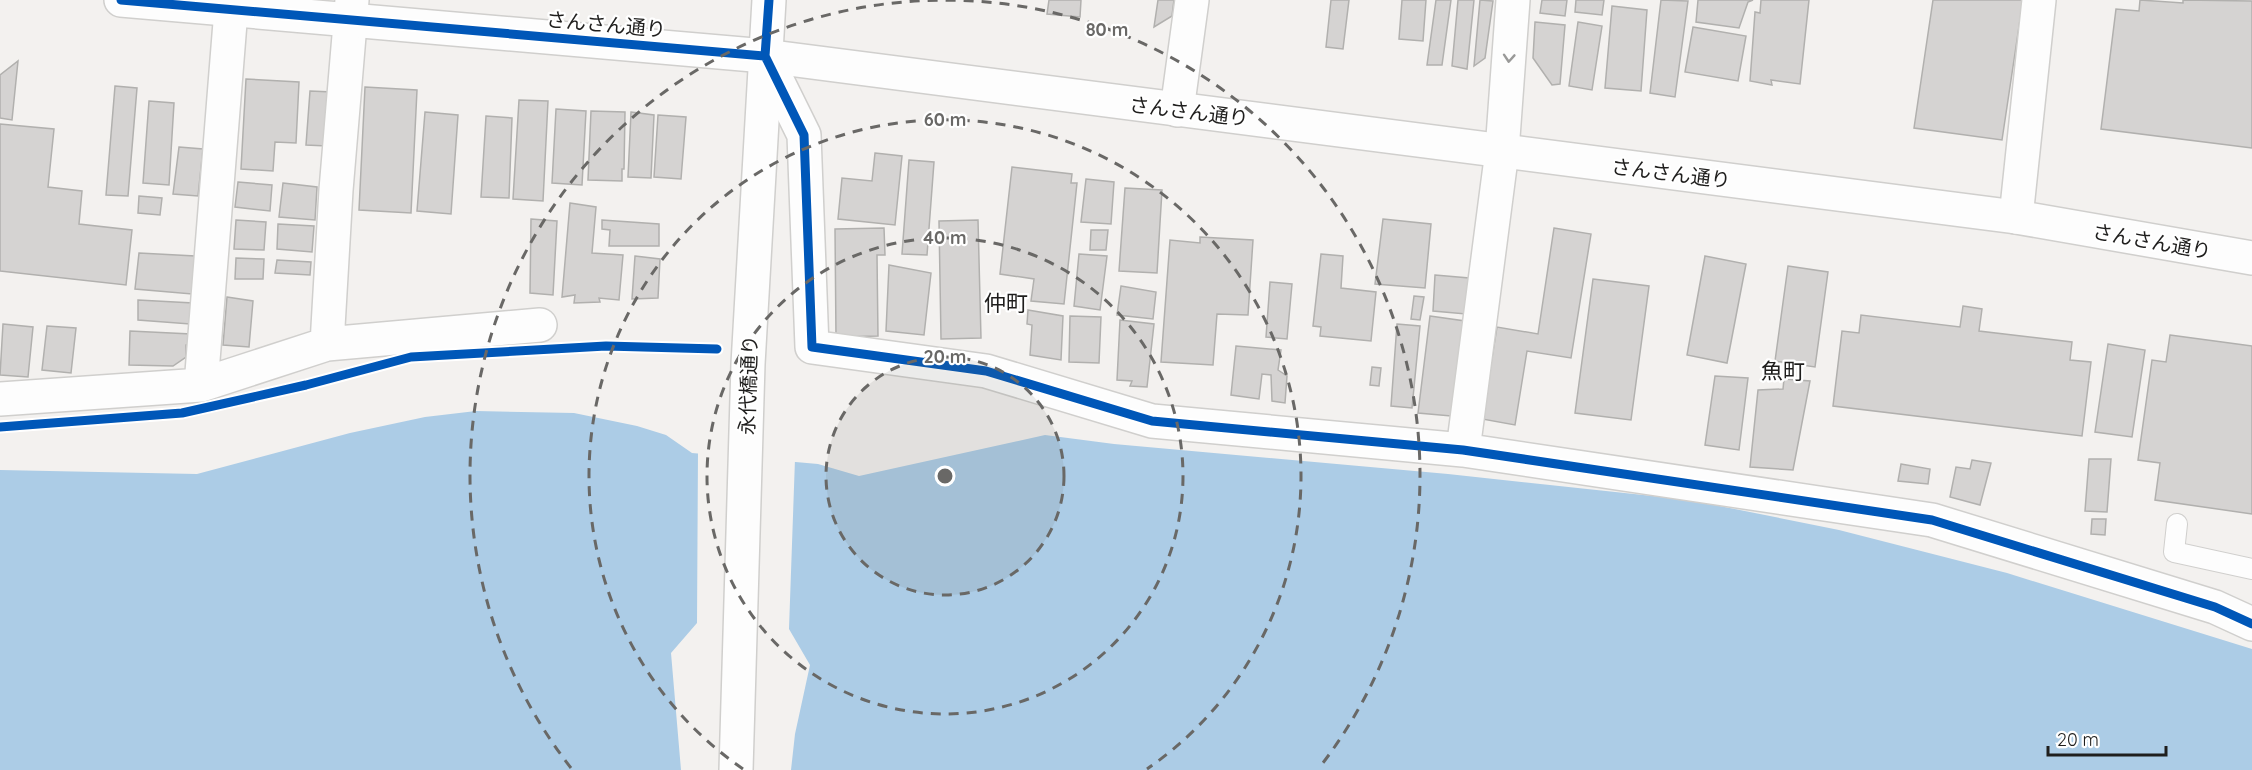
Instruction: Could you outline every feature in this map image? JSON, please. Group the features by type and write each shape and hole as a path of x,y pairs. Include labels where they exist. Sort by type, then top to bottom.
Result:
{"street":[{"name":"さんさん通り","path":"121,0 231,10 351,10 765,56 2016,217 2252,258"},
{"name":"永代橋通り","path":"736,770 748,364 769,0"},
{"path":"1177,110 1192,0"},
{"path":"1463,450 1502,152 1512,0"},
{"path":"2016,217 2039,0"},
{"path":"201,385 231,10"},
{"path":"327,344 336,190 351,10"},
{"path":"765,56 804,135 812,347 986,371 1152,421 1463,450 1932,520 2215,606 2252,624"},
{"path":"0,399 201,385 327,344 540,324"}],"lane":[{"path":"2176,524 2174,552 2252,569"}],"water":[{"path":"476,411 574,413 637,426 666,435 692,453 818,464 859,476 1045,435 1114,444 1448,474 1690,500 1839,530 2007,573 2252,649 2252,770 0,770 0,470 197,474 350,433 425,417"}],"pier":[{"path":"698,451 795,459 789,629 810,665 795,734 791,770 681,770 671,653 697,623"}],"building":[{"path":"1049,0 1081,0 1080,17 1047,14"},
{"path":"1158,0 1174,0 1172,16 1154,27"},
{"path":"1331,0 1349,0 1343,49 1326,47"},
{"path":"1402,0 1426,0 1423,41 1399,39"},
{"path":"1436,0 1451,0 1442,65 1427,65"},
{"path":"1458,0 1474,0 1467,69 1452,66"},
{"path":"1480,0 1493,1 1485,58 1474,66"},
{"path":"1542,0 1567,0 1565,16 1540,13"},
{"path":"1576,0 1604,0 1602,15 1575,12"},
{"path":"1661,0 1688,1 1675,97 1650,93"},
{"path":"1698,0 1753,0 1748,2 1739,28 1696,22"},
{"path":"1761,0 1809,0 1800,84 1771,80 1772,85 1750,81 1755,12 1760,13"},
{"path":"1933,0 2023,0 2002,140 1914,128"},
{"path":"2140,0 2183,3 2183,0 2252,1 2252,148 2101,129 2116,9 2139,11"},
{"path":"1612,6 1647,10 1641,91 1605,88"},
{"path":"1535,22 1565,25 1560,84 1552,85 1533,58"},
{"path":"1578,22 1602,26 1592,90 1569,86"},
{"path":"1693,27 1746,36 1738,81 1685,72"},
{"path":"18,61 12,120 0,118 0,75"},
{"path":"246,79 299,82 296,143 275,142 273,171 241,169"},
{"path":"115,86 137,88 128,196 106,195"},
{"path":"365,87 417,90 411,213 359,210"},
{"path":"310,91 332,92 327,146 306,145"},
{"path":"519,100 548,101 543,201 513,199"},
{"path":"149,101 174,103 169,185 143,183"},
{"path":"556,109 586,111 582,185 552,183"},
{"path":"591,111 625,112 622,181 588,180"},
{"path":"425,112 458,115 451,214 417,211"},
{"path":"631,112 654,115 651,178 628,177"},
{"path":"658,115 686,117 681,179 654,177"},
{"path":"486,116 512,118 509,198 481,197"},
{"path":"0,124 54,129 48,187 82,191 79,224 132,230 126,285 0,271"},
{"path":"179,147 203,149 198,196 173,194"},
{"path":"875,153 902,156 895,225 838,219 842,178 872,181"},
{"path":"909,160 934,162 927,255 902,254"},
{"path":"1012,167 1072,174 1071,183 1077,183 1064,304 1031,301 1034,279 1000,274"},
{"path":"1086,179 1114,182 1111,224 1081,222"},
{"path":"238,182 272,185 270,211 235,207"},
{"path":"283,183 317,187 315,220 279,217"},
{"path":"1125,188 1162,190 1157,273 1119,271"},
{"path":"139,196 162,198 160,215 138,213"},
{"path":"570,203 596,207 592,253 623,255 619,300 599,298 600,302 574,303 575,295 562,297"},
{"path":"531,219 557,221 553,295 530,293"},
{"path":"1383,219 1431,224 1425,288 1375,284"},
{"path":"236,220 266,222 264,250 234,249"},
{"path":"602,220 659,224 659,246 609,246 610,230 602,229"},
{"path":"978,220 981,338 941,339 939,221"},
{"path":"278,224 314,226 312,252 277,249"},
{"path":"884,228 885,255 877,255 878,336 836,337 835,229"},
{"path":"1554,228 1591,234 1571,358 1527,351 1515,425 1482,419 1497,327 1538,334"},
{"path":"1091,230 1108,230 1106,250 1090,250"},
{"path":"1200,237 1253,240 1248,315 1217,314 1213,365 1161,362 1170,240 1200,243"},
{"path":"139,253 195,256 192,294 135,289"},
{"path":"1079,254 1107,256 1100,310 1074,306"},
{"path":"1321,254 1343,256 1341,288 1376,292 1371,341 1320,336 1321,327 1313,326"},
{"path":"635,256 660,259 658,298 632,299"},
{"path":"1705,256 1746,264 1727,363 1687,355"},
{"path":"236,258 264,259 263,279 235,279"},
{"path":"277,260 311,262 310,275 275,273"},
{"path":"889,265 931,273 924,335 886,331"},
{"path":"1788,266 1828,272 1815,367 1775,361"},
{"path":"1435,275 1469,278 1466,314 1433,311"},
{"path":"1593,279 1649,286 1631,420 1575,413"},
{"path":"1270,282 1292,284 1287,339 1266,337"},
{"path":"1121,286 1156,292 1153,319 1117,315"},
{"path":"1414,296 1424,297 1420,320 1411,319"},
{"path":"227,297 253,301 249,347 223,345"},
{"path":"138,300 193,303 190,324 138,320"},
{"path":"1963,306 1982,309 1979,331 2072,342 2070,360 2091,362 2082,436 1833,406 1842,331 1859,333 1861,315 1960,327"},
{"path":"1028,310 1063,316 1061,360 1030,355 1032,325 1027,324"},
{"path":"1070,316 1101,317 1099,363 1069,362"},
{"path":"1430,316 1465,321 1451,416 1418,413"},
{"path":"1120,320 1154,324 1147,387 1130,386 1132,381 1117,380"},
{"path":"3,324 33,327 28,377 0,375"},
{"path":"1397,324 1420,326 1412,408 1391,406"},
{"path":"47,326 76,328 71,373 42,370"},
{"path":"130,331 191,334 191,343 186,345 186,357 173,366 129,365"},
{"path":"2170,335 2252,346 2252,514 2155,500 2160,463 2138,460 2152,360 2166,362"},
{"path":"2108,344 2145,350 2132,437 2095,432"},
{"path":"1236,346 1281,350 1278,370 1287,376 1285,403 1272,401 1271,375 1262,374 1259,399 1231,395"},
{"path":"1372,367 1381,368 1379,386 1370,385"},
{"path":"1715,376 1748,378 1739,450 1705,445"},
{"path":"1784,379 1810,381 1793,470 1750,467 1758,390 1783,389"},
{"path":"2089,459 2111,459 2107,512 2085,511"},
{"path":"1972,460 1991,463 1980,505 1950,497 1956,467 1970,469"},
{"path":"1901,464 1930,469 1928,484 1898,481"},
{"path":"2092,519 2106,519 2105,535 2091,534"}],"cycle path":[{"path":"121,0 765,56"},
{"path":"769,0 765,56 804,135 812,347 986,371 1152,421 1463,450 1932,520 2215,607 2252,624"},
{"path":"0,427 182,413 306,385 411,357 606,346 717,349"}],"district":[{"name":"仲町","path":"1006,303"},
{"name":"魚町","path":"1783,371"}]}
